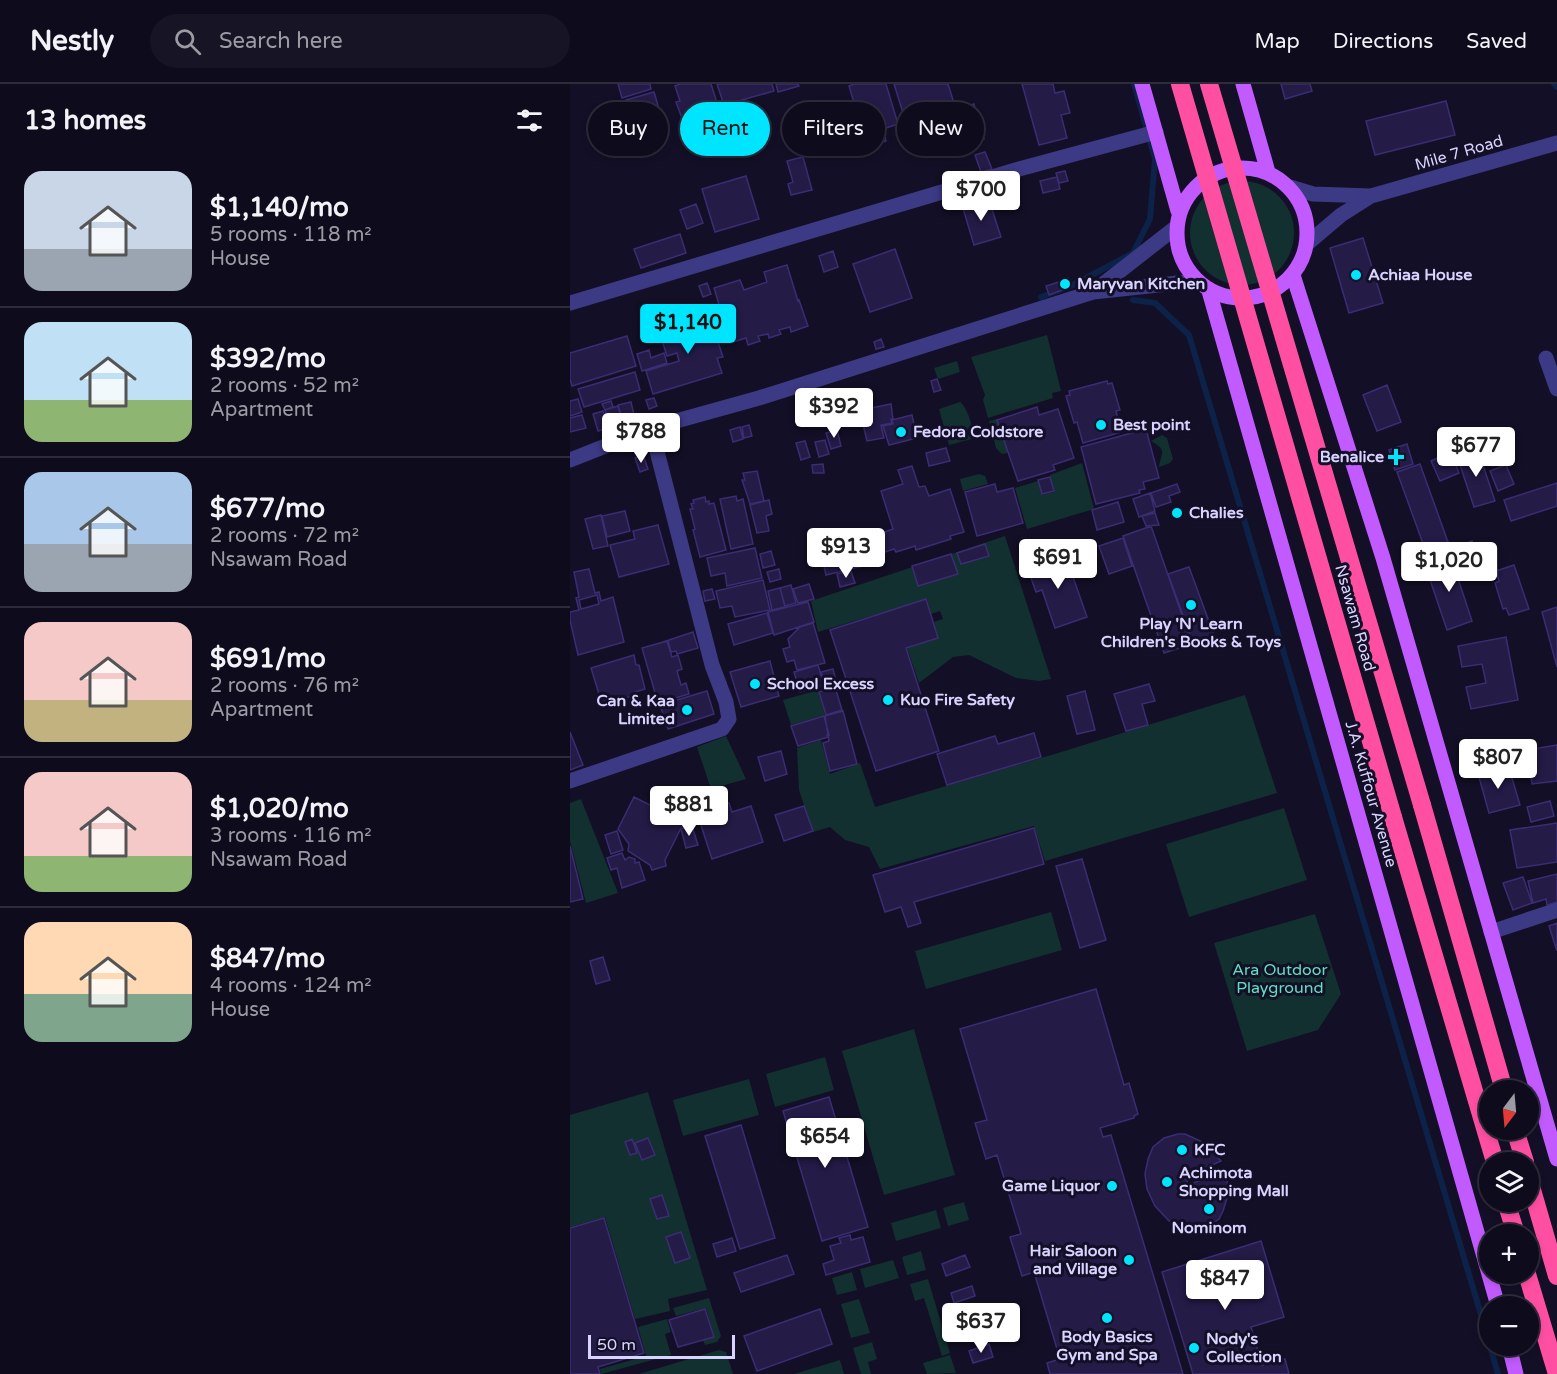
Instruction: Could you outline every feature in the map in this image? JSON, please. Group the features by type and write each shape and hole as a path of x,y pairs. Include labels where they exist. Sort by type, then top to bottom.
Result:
{"highway":[{"name":"Nsawam Road","path":"1180,84 1492,1152"},
{"name":"Nsawam Road","path":"1209,84 1501,1080"},
{"path":"1538,1212 1557,1276"},
{"path":"1530,1284 1557,1374"}],"main road":[{"path":"1142,84 1178,211"},
{"path":"1243,84 1268,172"},
{"path":"1232,167 1268,172 1290,187 1305,213 1308,243 1293,275 1269,293 1239,299 1209,291 1196,281 1181,262 1175,228 1178,211 1199,181 1232,167"},
{"path":"1293,275 1383,558 1557,1159"},
{"name":"J.A. Kuffour Avenue","path":"1209,291 1495,1296"},
{"path":"1512,1356 1516,1374"}],"street":[{"path":"570,303 1019,169 1156,132"},
{"name":"Mile 7 Road","path":"1371,196 1557,143"},
{"path":"1290,187 1313,194 1371,196"},
{"path":"1308,243 1341,215 1371,196"},
{"path":"1093,292 1175,228"},
{"path":"570,460 651,428 759,398 1093,292 1196,281"},
{"path":"1546,358 1557,389"},
{"path":"570,782 722,729 729,719 726,702 712,665 651,428"},
{"path":"1491,932 1557,910"}],"green space":[{"path":"1242,181 1262,185 1279,196 1290,213 1294,233 1290,253 1279,270 1262,281 1242,285 1222,281 1205,270 1194,253 1190,233 1194,213 1205,196 1222,185"},
{"path":"1047,335 1061,391 1052,393 1053,398 988,418 983,400 985,395 971,357"},
{"path":"957,361 960,372 938,379 934,368"},
{"path":"960,402 970,419 972,439 949,445 939,409"},
{"path":"997,419 1008,453 1002,454 996,448 989,421"},
{"path":"1162,435 1167,438 1173,459 1170,463 1159,467 1162,450 1151,441"},
{"path":"1082,463 1094,509 1027,529 1015,488 1038,481 1042,495 1054,492 1050,475"},
{"path":"979,474 985,476 988,484 963,491 960,479"},
{"path":"1005,536 1051,679 1039,681 1016,678 969,655 953,657 919,683 907,648 938,638 934,622 943,619 940,611 931,614 927,599 818,632 811,601"},
{"path":"818,690 825,715 791,725 783,700"},
{"path":"1245,695 1277,793 1045,861 1034,826 880,869 869,847 845,840 830,827 813,832 799,790 797,748 821,740 830,774 860,763 875,807"},
{"path":"726,736 746,779 711,789 697,747"},
{"path":"581,799 618,893 586,903 570,841 570,803"},
{"path":"1284,808 1307,880 1189,917 1166,844"},
{"path":"1051,912 1062,950 926,989 915,951"},
{"name":"Ara Outdoor Playground","path":"1315,914 1341,994 1318,1030 1247,1051 1214,943"},
{"path":"914,1029 955,1175 884,1195 842,1051"},
{"path":"825,1057 834,1090 775,1107 766,1074"},
{"path":"749,1079 759,1115 683,1136 673,1100"},
{"path":"648,1092 707,1290 668,1299 670,1311 635,1319 605,1217 570,1227 570,1115"},
{"path":"964,1202 969,1220 948,1226 943,1208"},
{"path":"936,1210 941,1228 896,1241 891,1223"},
{"path":"921,1251 926,1270 907,1275 902,1257"},
{"path":"893,1260 899,1278 865,1288 860,1269"},
{"path":"852,1272 857,1290 837,1295 832,1278"},
{"path":"928,1279 950,1353 942,1356 924,1298 915,1301 910,1284"},
{"path":"709,1298 721,1336 717,1342 705,1345 703,1340 714,1336 706,1308 676,1316 673,1308"},
{"path":"859,1299 870,1333 851,1338 841,1304"},
{"path":"667,1319 671,1332 665,1334 671,1355 601,1374 600,1369 646,1356 638,1327"},
{"path":"872,1342 877,1359 868,1362 871,1374 861,1374 853,1348"},
{"path":"719,1350 726,1352 733,1374 639,1374"},
{"path":"950,1355 956,1373 927,1374 923,1363"},
{"path":"840,1360 844,1374 794,1374"}],"building":[{"path":"618,84 650,84 651,89 622,98"},
{"path":"711,84 717,102 680,102 680,113 676,102 680,101 675,86"},
{"path":"717,84 772,84 774,91 735,102 723,102"},
{"path":"776,84 798,84 799,86 778,92"},
{"path":"886,84 897,124 885,128 885,102 854,102 849,86"},
{"path":"894,84 948,84 954,102 900,102"},
{"path":"1022,84 1053,84 1055,93 1064,91 1070,113 1061,115 1067,138 1039,145"},
{"path":"1281,84 1310,84 1312,91 1285,99"},
{"path":"654,92 657,102 627,102 626,100"},
{"path":"1446,101 1455,135 1375,155 1366,121"},
{"path":"984,152 992,169 981,172 975,156 984,156"},
{"path":"803,157 812,190 791,195 788,184 793,182 787,161"},
{"path":"1065,171 1068,181 1059,183 1056,173"},
{"path":"746,176 759,219 715,232 702,189"},
{"path":"1057,177 1060,189 1043,193 1040,181"},
{"path":"989,200 1001,237 974,245 962,205"},
{"path":"696,204 703,223 687,229 680,210"},
{"path":"680,234 686,253 641,268 634,249"},
{"name":"Achiaa House","path":"1363,238 1383,303 1349,313 1330,248"},
{"path":"895,249 912,298 870,312 853,264"},
{"path":"833,251 838,267 824,272 819,256"},
{"path":"787,265 808,326 791,332 790,327 779,330 781,334 769,338 768,334 758,336 760,341 748,345 746,338 733,342 727,325 729,324 725,313 722,314 714,288 740,280 744,290 767,282 764,272"},
{"name":"Maryvan Kitchen","path":"1068,278 1071,286 1063,289 1060,282"},
{"path":"1059,282 1062,290 1049,295 1046,286"},
{"path":"707,283 711,294 703,297 699,286"},
{"path":"709,315 723,357 717,358 722,373 653,394 646,371 679,361 677,353 667,356 659,331"},
{"path":"627,336 636,366 572,386 570,353"},
{"path":"881,339 884,347 876,349 874,342"},
{"path":"649,350 651,358 664,353 667,363 642,371 637,354"},
{"path":"635,372 640,390 584,407 578,389"},
{"path":"937,379 941,390 934,392 931,381"},
{"path":"1107,381 1108,384 1112,383 1120,410 1116,411 1119,423 1122,422 1125,431 1083,443 1066,396 1070,395 1069,391"},
{"path":"1387,385 1401,422 1377,431 1363,395"},
{"path":"654,398 657,406 649,409 646,400"},
{"path":"578,399 582,412 570,416 570,401"},
{"path":"611,401 613,407 605,410 602,404"},
{"path":"631,402 634,415 622,418 618,405"},
{"path":"891,404 892,423 881,425 884,438 867,441 861,416 872,414 871,408"},
{"path":"618,406 622,422 610,426 605,410"},
{"path":"1037,407 1039,415 1058,409 1074,458 1053,465 1055,470 1018,481 997,420"},
{"path":"603,411 609,428 598,431 593,414"},
{"path":"582,415 586,428 570,432 570,418"},
{"name":"Fedora Coldstore","path":"912,415 917,438 889,445 883,426 893,424 892,420"},
{"path":"749,425 752,436 744,438 742,427"},
{"path":"740,427 743,439 733,442 730,430"},
{"path":"1146,429 1159,478 1143,482 1145,489 1139,490 1140,493 1096,504 1081,447"},
{"path":"837,430 841,446 831,449 826,433"},
{"path":"825,440 829,454 819,457 815,442"},
{"path":"805,441 810,457 801,460 796,443"},
{"path":"1407,444 1413,464 1395,470 1389,450"},
{"path":"946,448 950,461 929,466 926,453"},
{"path":"1478,450 1495,501 1474,507 1457,456"},
{"path":"1451,452 1459,473 1440,481 1431,461"},
{"path":"643,455 648,469 640,472 635,458"},
{"path":"823,464 824,473 813,473 812,465"},
{"path":"1420,464 1448,542 1425,549 1397,472"},
{"path":"1506,465 1514,484 1498,491 1490,471"},
{"path":"912,466 919,487 925,486 929,496 950,489 964,532 950,536 951,539 916,550 915,546 879,554 873,536 893,529 881,491 903,484 898,470"},
{"path":"757,471 764,501 750,504 742,480 745,480 743,473"},
{"path":"1050,477 1054,491 1042,494 1038,480"},
{"path":"1557,483 1557,506 1511,521 1504,500"},
{"path":"995,484 997,492 1013,488 1023,523 977,536 965,492"},
{"path":"1177,484 1180,492 1169,496 1171,502 1156,507 1151,493"},
{"path":"1150,493 1155,511 1139,517 1133,499"},
{"path":"736,496 737,501 743,499 753,544 731,549 720,499"},
{"path":"705,497 709,504 714,503 726,550 700,557 690,509 693,509 691,504 694,503 693,500"},
{"path":"769,500 772,514 766,516 769,531 757,533 750,505"},
{"path":"1118,502 1124,522 1097,530 1092,510"},
{"path":"625,511 630,531 607,537 602,516"},
{"path":"1155,513 1159,525 1146,526 1142,516"},
{"path":"601,515 608,546 593,549 585,519"},
{"path":"658,525 669,564 619,577 610,545 635,539 633,531"},
{"path":"1151,526 1192,644 1164,653 1123,536"},
{"path":"1123,538 1132,566 1109,574 1099,546"},
{"path":"1472,541 1478,557 1460,564 1454,548"},
{"path":"857,544 863,566 826,575 821,554"},
{"path":"985,544 989,556 961,564 957,553"},
{"path":"755,548 762,578 727,586 725,573 711,576 707,558"},
{"path":"771,551 775,565 763,568 760,554"},
{"path":"951,554 958,574 918,586 912,566"},
{"path":"1065,554 1087,617 1055,628 1042,590 1036,592 1027,567"},
{"path":"1451,557 1472,621 1447,630 1425,565"},
{"path":"1514,565 1529,609 1509,615 1506,608 1503,609 1495,583 1499,581 1496,571"},
{"name":"Play 'N' Learn Children's Books & Toys","path":"1189,567 1214,635 1193,643 1168,574"},
{"path":"589,569 595,593 599,592 601,601 613,597 624,642 578,655 570,620 570,612 579,610 574,572","holes":["597,595 599,604 581,609 579,600"]},
{"path":"779,569 781,579 770,582 767,572"},
{"path":"851,571 855,583 840,587 837,574"},
{"path":"763,580 770,610 735,617 732,606 720,608 716,591"},
{"path":"809,584 814,599 798,603 793,589"},
{"path":"791,585 796,603 785,606 780,588"},
{"path":"780,588 785,607 772,610 768,591"},
{"path":"712,589 715,599 705,601 703,591"},
{"name":"Kuo Fire Safety","path":"926,599 938,638 906,648 939,751 876,771 830,630"},
{"path":"808,602 814,622 774,635 768,612"},
{"path":"1557,607 1557,667 1542,612"},
{"path":"767,613 773,633 734,645 728,624"},
{"path":"813,623 825,663 797,670 794,660 787,662 783,649 790,647 788,639 800,627"},
{"name":"Can & Kaa Limited","path":"693,632 698,648 677,654 676,651 671,652 668,641 660,643"},
{"path":"1506,637 1518,700 1471,709 1466,687 1486,683 1482,664 1462,667 1458,646"},
{"path":"667,641 672,657 678,655 682,669 677,671 681,685 686,683 689,694 658,703 642,648"},
{"path":"634,655 645,689 635,692 636,695 602,704 591,668"},
{"name":"School Excess","path":"770,661 779,696 741,707 730,672"},
{"path":"818,665 824,685 800,692 794,672"},
{"path":"833,669 835,677 824,680 821,672"},
{"path":"1149,684 1155,701 1142,704 1148,725 1126,731 1114,694"},
{"path":"835,687 842,710 826,715 819,692"},
{"name":"Can & Kaa Limited","path":"707,691 714,714 668,729 660,705"},
{"path":"1085,691 1095,730 1077,734 1067,696"},
{"path":"843,711 857,764 830,771 823,743 829,741 825,716"},
{"path":"824,716 828,737 798,746 791,726"},
{"path":"570,732 583,765 570,770"},
{"path":"1034,733 1041,757 947,785 937,754 995,736 998,744"},
{"path":"1557,745 1557,781 1532,784 1526,750"},
{"path":"781,751 787,774 765,781 758,757"},
{"path":"1488,767 1490,774 1509,768 1520,805 1489,813 1477,770"},
{"path":"634,797 684,822 665,860 666,866 652,870 650,865 628,851 629,844 618,829"},
{"path":"1550,801 1554,816 1531,822 1527,807"},
{"path":"729,803 732,812 751,806 763,842 712,859 696,810"},
{"path":"804,806 813,831 784,841 775,815"},
{"path":"1557,823 1557,862 1517,868 1510,830"},
{"path":"692,826 698,845 686,848 681,829"},
{"path":"1034,828 1044,864 914,902 921,923 908,927 901,907 885,912 873,875"},
{"path":"617,831 623,850 611,854 605,835"},
{"path":"570,846 583,899 570,902"},
{"path":"622,853 625,860 629,857 635,859 635,863 639,862 645,880 622,888 617,868 611,870 607,858"},
{"path":"1082,859 1106,940 1080,948 1056,866"},
{"path":"1557,874 1557,902 1547,905 1546,899 1533,903 1528,881"},
{"path":"1523,877 1532,903 1513,910 1503,883"},
{"path":"1557,923 1557,951 1549,926"},
{"path":"603,957 610,980 596,984 590,961"},
{"path":"1096,989 1124,1085 1129,1083 1138,1114 1134,1118 1100,1128 1103,1137 1111,1135 1183,1374 1050,1374 1047,1363 1060,1359 1034,1272 1022,1276 1010,1237 1021,1234 997,1155 986,1159 975,1123 987,1120 960,1029"},
{"path":"829,1097 868,1227 822,1241 783,1111"},
{"path":"741,1125 775,1238 740,1249 705,1136"},
{"name":"Achimota Shopping Mall","path":"1185,1134 1205,1143 1221,1161 1185,1177 1189,1185 1224,1170 1227,1179 1228,1195 1219,1219 1206,1228 1194,1231 1186,1230 1169,1221 1155,1206 1147,1189 1145,1174 1153,1147 1164,1138"},
{"path":"648,1138 655,1155 642,1160 635,1143"},
{"path":"632,1139 637,1153 630,1155 625,1142"},
{"path":"662,1195 669,1216 657,1219 650,1199"},
{"path":"604,1218 644,1353 598,1367 600,1374 570,1374 570,1228"},
{"path":"681,1232 690,1258 675,1263 666,1237"},
{"path":"850,1235 851,1240 863,1237 870,1262 826,1275 823,1264 834,1260 830,1246 841,1243 839,1238"},
{"path":"732,1238 736,1251 717,1257 713,1244"},
{"path":"1261,1241 1284,1317 1251,1327 1262,1365 1285,1359 1289,1374 1193,1374 1162,1272"},
{"path":"787,1255 794,1274 741,1292 734,1273"},
{"path":"965,1255 970,1267 946,1276 942,1264"},
{"path":"972,1286 975,1296 954,1303 951,1293"},
{"path":"705,1309 714,1337 678,1347 669,1320"},
{"path":"820,1309 832,1344 757,1371 744,1336"},
{"path":"977,1311 984,1328 964,1335 957,1318"},
{"path":"989,1344 993,1357 973,1363 969,1351"}],"waterway":[{"path":"1041,297 1073,285 1133,253 1150,219 1155,159 1134,84"},
{"path":"1554,84 1557,87"},
{"path":"1133,300 1155,303 1189,335 1479,1308"},
{"path":"1493,1356 1498,1374"}],"place":[{"name":"Achiaa House","path":"1356,275"},
{"name":"Maryvan Kitchen","path":"1065,284"},
{"name":"Best point","path":"1101,425"},
{"name":"Fedora Coldstore","path":"901,432"},
{"name":"Benalice","path":"1396,457"},
{"name":"Chalies","path":"1177,513"},
{"name":"Play 'N' Learn Children's Books & Toys","path":"1191,605"},
{"name":"School Excess","path":"755,684"},
{"name":"Kuo Fire Safety","path":"888,700"},
{"name":"Can & Kaa Limited","path":"687,710"},
{"name":"KFC","path":"1182,1150"},
{"name":"Achimota Shopping Mall","path":"1167,1182"},
{"name":"Game Liquor","path":"1112,1186"},
{"name":"Nominom","path":"1209,1209"},
{"name":"Hair Saloon and Village","path":"1129,1260"},
{"name":"Body Basics Gym and Spa","path":"1107,1318"},
{"name":"Nody's Collection","path":"1194,1348"}]}
